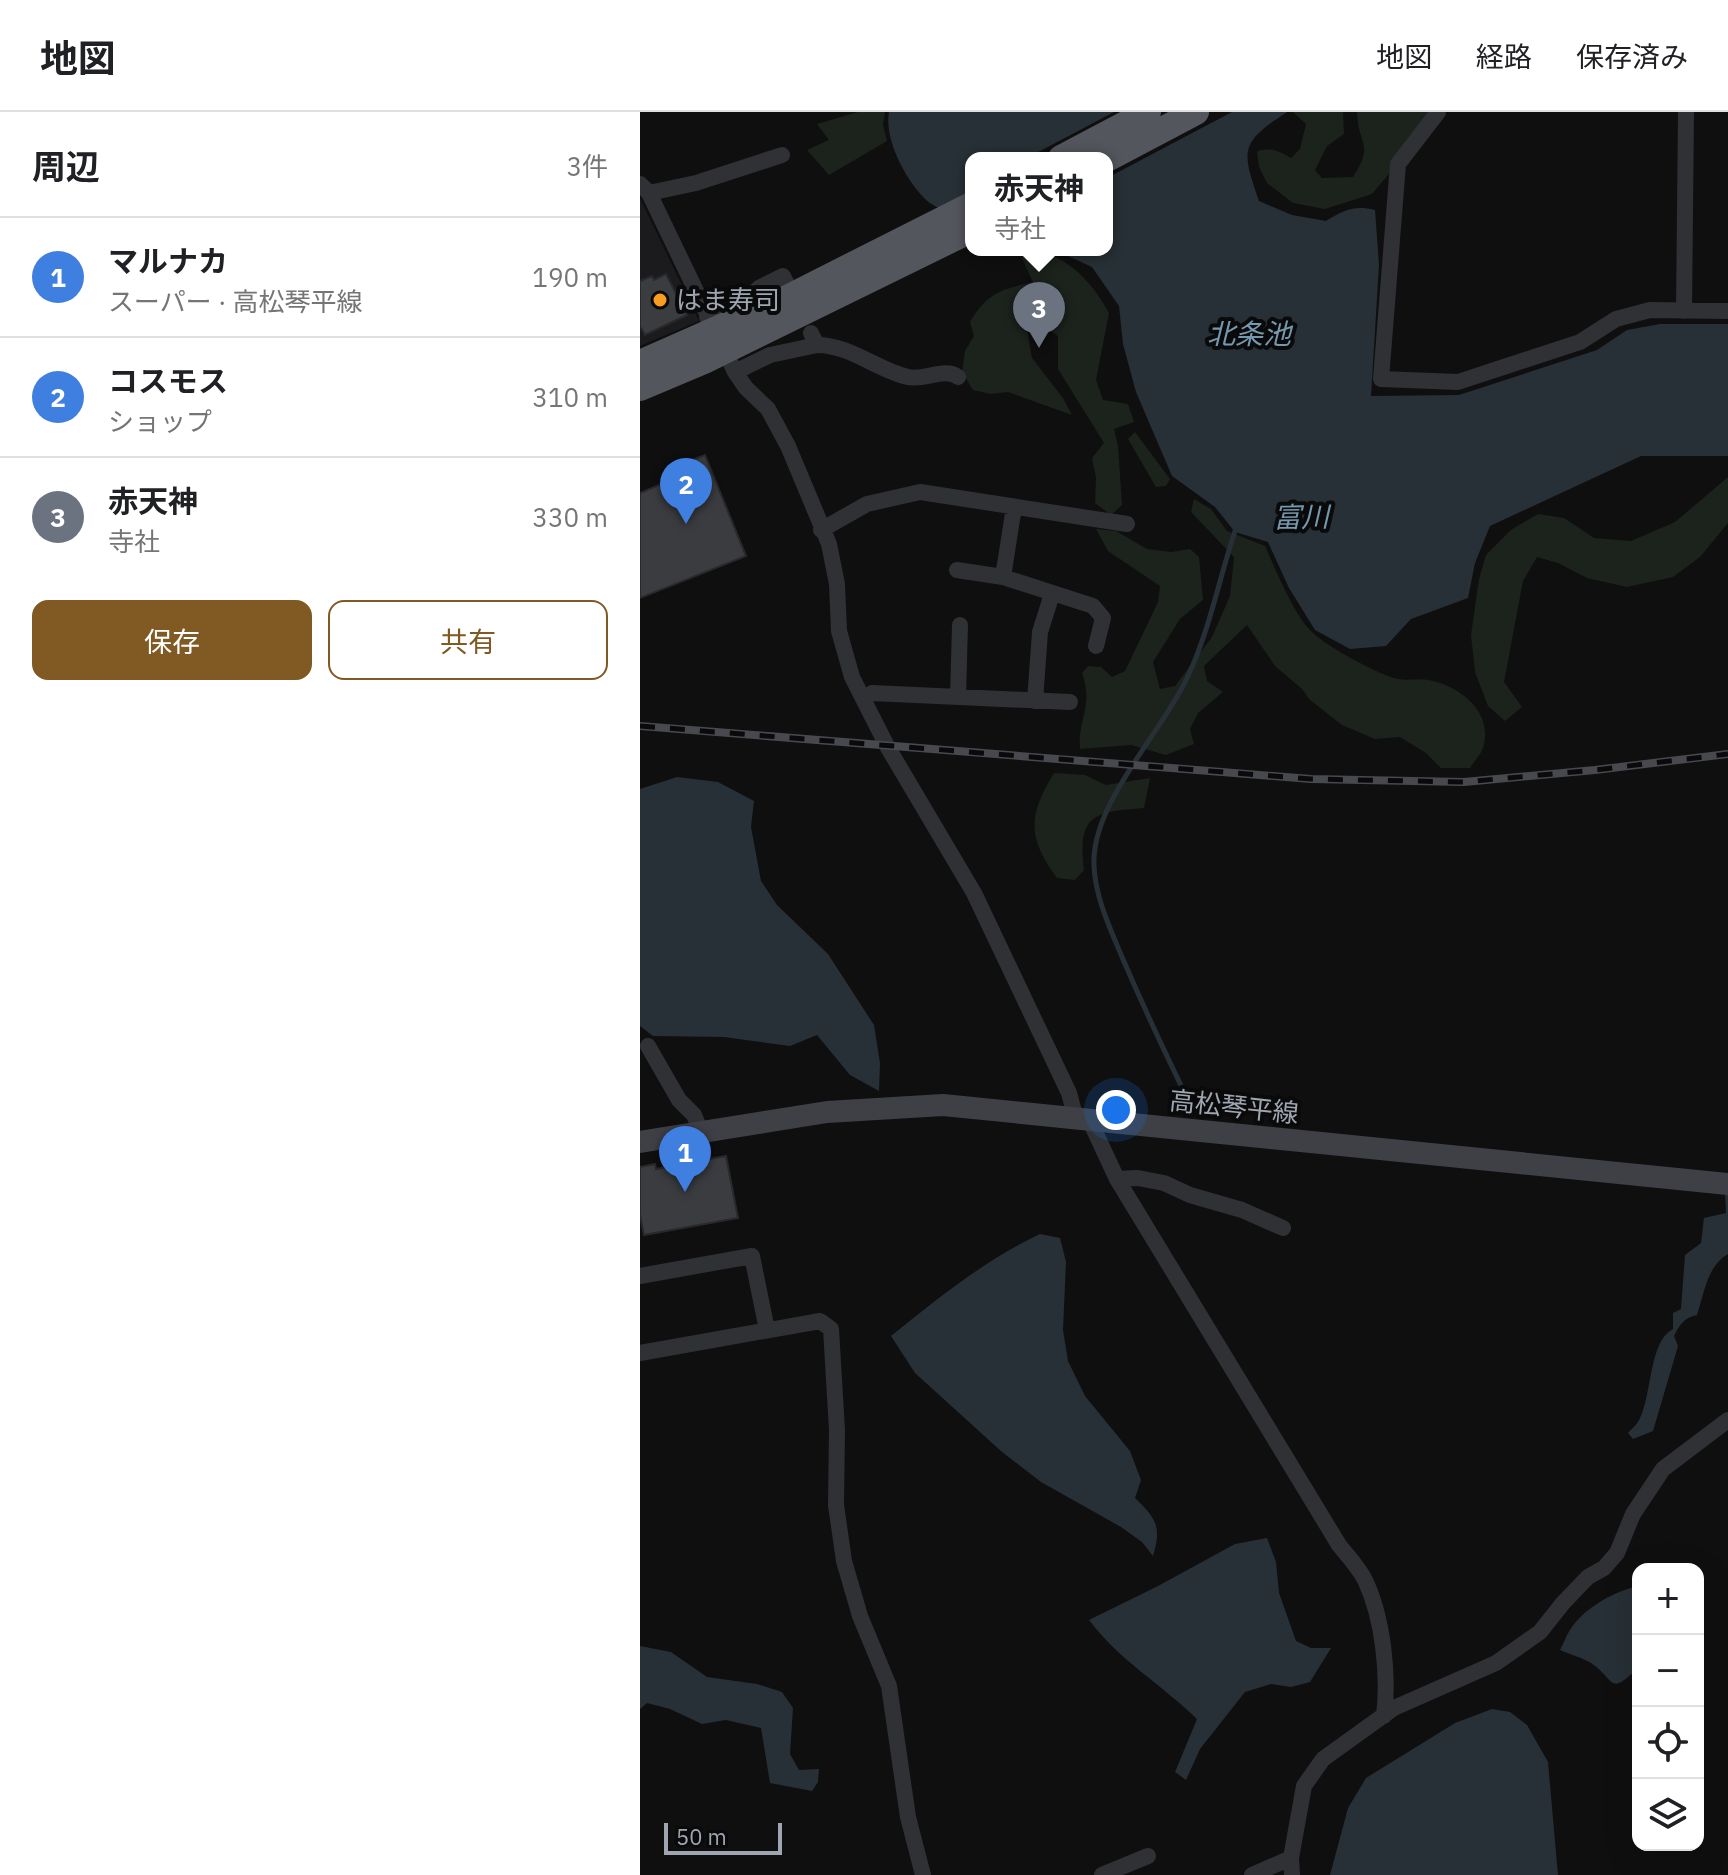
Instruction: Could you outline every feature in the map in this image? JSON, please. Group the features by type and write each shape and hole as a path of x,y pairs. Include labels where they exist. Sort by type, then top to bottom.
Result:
{"highway":[{"path":"1072,152 1148,112"},
{"path":"1113,156 1196,112"},
{"path":"898,256 965,209"},
{"path":"640,388 720,343 898,256 965,232"},
{"path":"640,363 720,343"}],"main road":[{"name":"高松琴平線","path":"640,1142 827,1112 943,1105 1728,1184"}],"street":[{"path":"1438,112 1398,164 1381,379 1458,382 1580,342 1616,319 1650,310 1728,311"},
{"path":"1684,311 1686,112"},
{"path":"782,155 696,183 644,189 720,343 746,388 768,409 788,446 829,544 839,631 852,677 887,746 974,893 1083,1120 1339,1545 1364,1578 1374,1605 1386,1670 1384,1716"},
{"path":"720,343 745,300 759,288 783,276 786,282"},
{"path":"720,343 770,355 814,339 907,377 950,373 958,377"},
{"path":"821,530 867,504 920,492 1127,524"},
{"path":"1003,577 1014,507"},
{"path":"957,570 1003,577 1093,606 1103,618 1096,646"},
{"path":"1035,701 1040,632 1052,594"},
{"path":"958,697 960,625"},
{"path":"872,693 1070,702"},
{"path":"647,1055 679,1100 694,1115 701,1132"},
{"path":"1117,1179 1138,1178 1164,1183 1283,1228"},
{"path":"640,1276 752,1256 767,1330"},
{"path":"640,1353 820,1321 831,1329 837,1430 836,1505 844,1561 860,1616 889,1686 908,1817 923,1875"},
{"path":"1252,1875 1292,1867 1304,1786 1323,1759 1394,1708 1496,1663 1540,1632 1579,1585 1604,1568 1617,1553 1633,1514 1663,1469 1728,1420"},
{"path":"1102,1875 1148,1856"}],"shaded area":[{"path":"858,112 885,112 883,125 887,141 829,175 807,150 829,140 817,124"},
{"path":"1293,112 1343,112 1344,134 1327,146 1315,170 1322,178 1353,177 1360,166 1364,144 1357,112 1431,112 1372,194 1325,209 1293,203 1267,183 1259,167 1257,151 1275,150 1291,158 1300,149 1306,124"},
{"path":"640,198 699,321 640,346"},
{"path":"1021,256 1054,256 1089,283 1109,313 1096,380 1103,400 1128,404 1134,422 1114,429 1122,505 1111,515 1095,503 1096,478 1092,458 1104,443 1058,369 1058,336 1037,322 1027,329 1032,358 1072,415 1008,392 991,394 973,390 962,372 965,351 974,336 970,322 983,304 996,294 1033,282"},
{"path":"1135,432 1170,479 1166,486 1156,487 1128,439"},
{"path":"1728,477 1728,523 1700,557 1673,577 1627,587 1587,578 1558,563 1537,557 1523,581 1504,682 1522,707 1505,721 1488,706 1475,672 1471,635 1479,579 1486,555 1511,530 1538,514 1564,518 1594,538 1631,541 1675,522"},
{"path":"1194,499 1211,509 1227,531 1265,546 1299,615 1319,638 1379,672 1398,679 1425,679 1441,683 1472,703 1484,723 1485,735 1482,750 1470,768 1441,768 1426,753 1400,737 1375,739 1342,725 1275,666 1247,625 1204,666 1207,681 1223,692 1198,713 1190,729 1194,744 1166,755 1131,745 1080,749 1086,704 1082,673 1088,666 1101,667 1112,677 1125,671 1158,602 1160,586 1108,551 1096,529 1116,531 1147,549 1171,552 1190,549 1199,557 1203,600 1180,619 1153,662 1160,689 1175,686 1212,637 1230,596 1234,557 1191,512"},
{"path":"1054,773 1085,775 1106,785 1150,778 1144,808 1101,815 1087,827 1083,837 1084,870 1075,880 1057,878 1036,838 1034,826 1039,802"}],"water":[{"name":"北条池","path":"889,112 1287,112 1260,132 1249,149 1249,170 1259,201 1292,215 1326,221 1349,210 1375,210 1379,265 1371,396 1459,395 1597,350 1627,330 1660,324 1728,324 1728,456 1641,456 1490,526 1475,563 1468,598 1411,619 1386,646 1350,649 1315,630 1289,588 1268,542 1235,532 1215,507 1172,476 1136,392 1123,344 1119,306 1092,267 1068,256 1113,256 1113,152 965,152 965,219 934,206 918,191 898,158 888,123"},
{"path":"677,777 718,782 754,801 751,827 761,881 777,905 828,954 874,1025 880,1063 879,1091 850,1075 817,1035 790,1046 724,1037 653,1036 640,1026 640,789"},
{"path":"1725,1193 1728,1193 1728,1254 1711,1273 1697,1315 1683,1322 1674,1336 1678,1346 1653,1431 1633,1439 1628,1433 1638,1422 1644,1408 1659,1345 1673,1329 1673,1313 1681,1309 1685,1255 1701,1243 1704,1218 1726,1213"},
{"path":"1040,1234 1060,1238 1066,1262 1063,1330 1068,1361 1085,1396 1130,1451 1141,1480 1135,1498 1148,1511 1157,1530 1153,1556 1142,1542 1121,1527 1041,1482 1002,1452 915,1373 891,1336 981,1268"},
{"path":"1267,1538 1276,1562 1279,1593 1296,1641 1311,1648 1331,1648 1310,1682 1291,1687 1271,1684 1245,1692 1200,1749 1186,1780 1175,1772 1197,1719 1127,1660 1089,1620 1235,1544"},
{"path":"1632,1588 1632,1673 1617,1684 1591,1663 1560,1650 1570,1629 1585,1613"},
{"path":"640,1646 671,1652 707,1677 757,1684 782,1692 793,1708 790,1754 799,1770 819,1769 818,1782 812,1791 770,1783 761,1728 726,1720 702,1724 670,1709 647,1703 640,1709"},
{"path":"1492,1709 1510,1712 1527,1725 1548,1762 1558,1875 1330,1875 1348,1808 1366,1778 1455,1723"}],"pier":[{"path":"1114,112 1232,112 1113,175 1113,152 1038,152"}],"building":[{"name":"はま寿司","path":"666,274 687,315 645,335 640,326 640,281 652,276 654,280"},
{"path":"705,455 746,556 640,598 640,493 678,477 674,467"},
{"path":"726,1156 738,1218 644,1235 640,1215 640,1167 655,1164 656,1169"}],"waterway":[{"path":"1191,1106 1108,924 1097,889 1094,865 1096,842 1115,794 1175,700 1195,660 1236,528"}],"railway":[{"path":"640,726 1311,779 1464,782 1728,754"}],"place":[{"name":"はま寿司","path":"660,300"},
{"name":"赤天神","path":"1039,348"},
{"name":"コスモス","path":"686,524"},
{"name":"マルナカ","path":"685,1192"}],"water label":[{"name":"富川","path":"1301,517"}]}
